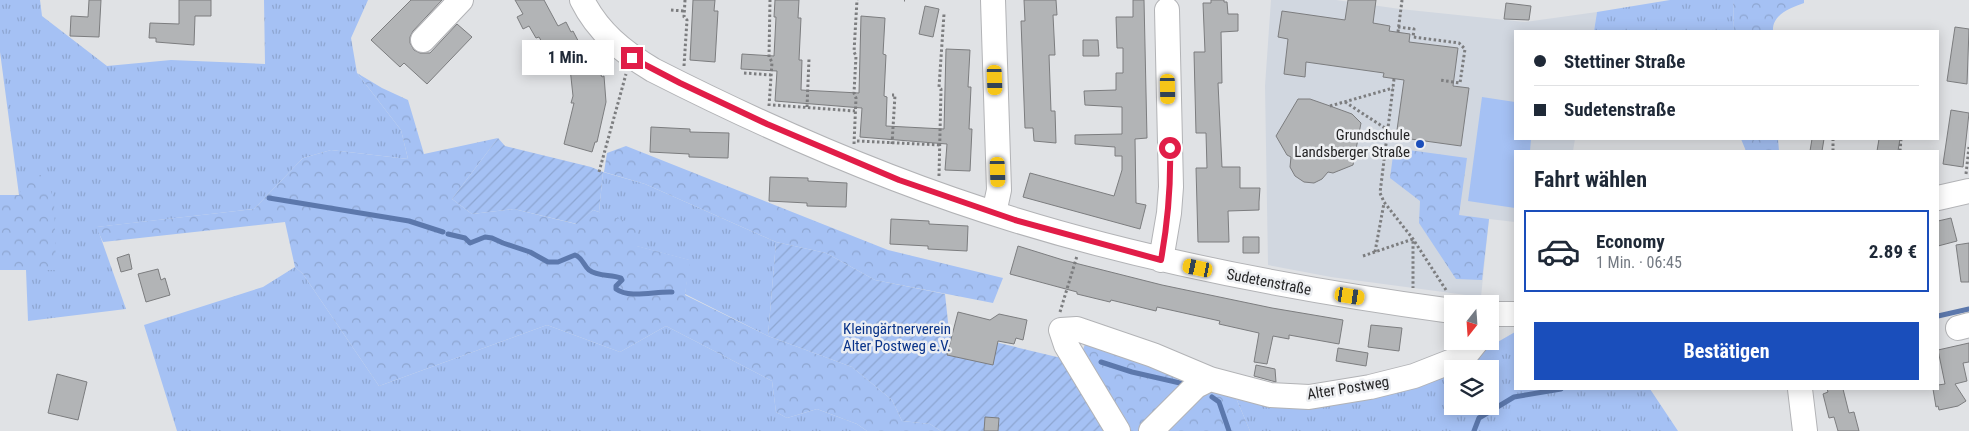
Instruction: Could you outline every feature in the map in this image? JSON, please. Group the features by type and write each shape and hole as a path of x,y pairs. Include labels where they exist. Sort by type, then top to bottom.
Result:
{"street":[{"path":"423,40 461,0"},
{"name":"Sudetenstraße","path":"582,0 599,27 632,58 680,83 768,115 854,151 938,194 1081,239 1161,260 1273,283 1413,306 1444,304"},
{"path":"993,0 999,190 994,213"},
{"path":"1161,260 1169,213 1171,187 1167,10"},
{"path":"1939,198 1966,191"},
{"path":"1499,314 1514,314"},
{"name":"Alter Postweg","path":"1061,330 1077,329 1152,354 1210,379 1270,395 1309,397 1370,387 1414,376 1466,356 1470,350"},
{"path":"1061,330 1066,344 1118,431"},
{"path":"1151,431 1196,386 1210,379"},
{"path":"1800,390 1805,431"}],"path":[{"path":"680,83 684,71 687,20 684,17 685,0"},
{"path":"770,0 769,58 772,62 768,115 807,107 855,111"},
{"path":"857,0 854,52 856,56 854,151 892,144 940,145"},
{"path":"1398,32 1402,0"},
{"path":"671,10 684,11"},
{"path":"938,194 941,131 939,127 941,89 939,87 944,14"},
{"path":"1398,28 1414,29 1413,37 1459,43 1464,49 1460,82 1440,80"},
{"path":"599,172 632,58"},
{"path":"807,107 809,59"},
{"path":"744,73 771,75"},
{"path":"1400,81 1394,79 1380,193 1384,202 1412,239 1446,295"},
{"path":"1330,106 1393,88"},
{"path":"892,95 895,95 892,144"},
{"path":"1345,102 1388,130"},
{"path":"1966,191 1969,147"},
{"path":"1375,252 1384,202"},
{"path":"1061,330 1058,319 1081,239"},
{"path":"1363,256 1412,239"},
{"path":"1412,239 1413,306"}],"shaded area":[{"name":"Grundschule Landsberger Straße","path":"1271,0 1336,0 1400,9 1525,22 1597,12 1594,30 1514,30 1514,140 1575,140 1573,150 1514,150 1514,222 1489,219 1481,295 1466,295 1331,277 1268,265 1265,86"}],"green space":[{"path":"0,0 40,0 42,16 107,66 171,60 265,64 264,0 368,0 351,38 357,73 401,130 408,159 331,150 303,158 254,209 97,227 126,309 28,321 26,270 56,270 19,195 0,52"},
{"path":"1670,0 1733,0 1734,30 1594,30 1597,12"},
{"path":"1733,0 1804,0 1804,3 1783,12 1776,20 1773,30 1734,30"},
{"path":"357,73 382,88 408,100 424,154 498,138 452,199 472,214 514,209 576,224 593,210 637,225 637,246 690,260 685,295 768,336 852,367 892,400 902,421 930,424 941,431 867,431 857,424 817,409 787,418 776,412 772,381 666,326 620,352 547,325 379,386 303,274 295,267 285,222 103,242 96,227 254,209 303,158 331,150 408,159 401,130"},
{"path":"1482,97 1514,102 1514,140 1531,140 1530,150 1514,150 1514,208 1468,201"},
{"path":"498,138 505,146 591,167 603,172 599,212 593,210 577,224 514,209 472,214 452,199"},
{"path":"1741,140 1778,140 1779,150 1746,150"},
{"path":"626,146 888,250 1003,278 993,303 875,280 826,253 776,242 645,184 604,172 607,153"},
{"path":"1394,148 1467,158 1459,215 1489,219 1482,280 1456,279 1419,223 1420,201 1390,178"},
{"path":"603,172 645,184 776,242 768,336 685,294 689,260 636,246 599,212"},
{"path":"28,175 45,175 54,200 56,270 0,270 0,195 19,195"},
{"name":"Kleingärtnerverein Alter Postweg e.V.","path":"776,242 826,253 875,280 945,294 949,331 1057,357 1068,357 1109,431 941,431 930,424 902,421 892,400 852,367 768,336"},
{"path":"295,267 303,274 379,386 547,325 620,352 666,326 772,381 776,412 787,418 817,409 857,424 867,431 177,431 144,325 263,287"},
{"path":"1092,326 1236,398 1250,431 1121,431 1079,360"},
{"path":"1514,333 1514,390 1651,390 1678,431 1250,431 1236,398 1444,365 1444,415 1499,415 1499,360 1466,360 1484,350 1499,350 1499,341"}],"building":[{"path":"89,0 101,0 99,37 70,36 71,16 88,17"},
{"path":"179,0 211,0 211,16 195,16 194,45 156,42 156,38 149,38 150,23 179,24"},
{"path":"411,0 442,0 413,31 410,43 414,50 420,53 430,53 457,24 472,37 427,84 404,63 400,67 371,40"},
{"path":"515,0 544,0 558,26 566,22 571,32 573,31 587,58 591,56 602,77 604,76 606,102 597,142 595,142 592,152 564,144 574,103 571,103 573,96 570,68 560,74 539,37 536,38 529,26 523,29 517,17 523,14"},
{"path":"693,0 715,0 714,11 718,11 715,62 690,60"},
{"path":"775,0 799,0 798,18 801,18 799,60 802,60 801,90 859,93 861,16 885,18 883,54 886,55 884,96 887,97 886,126 944,129 946,49 970,50 968,87 971,87 969,129 972,129 970,171 945,170 947,144 860,137 862,108 775,101 777,71 741,69 742,54 774,56"},
{"path":"1024,0 1056,0 1057,15 1053,15 1055,55 1049,55 1051,111 1055,111 1056,143 1034,141 1033,128 1025,128 1021,21 1025,21"},
{"path":"1133,0 1144,0 1147,138 1135,139 1136,203 1146,205 1140,229 1023,197 1030,173 1114,196 1122,170 1122,156 1115,156 1115,147 1075,144 1075,135 1122,134 1122,107 1085,105 1084,91 1116,90 1116,73 1123,73 1123,48 1117,48 1116,17 1133,17"},
{"path":"1211,0 1224,0 1224,2 1227,2 1228,14 1238,14 1238,31 1221,32 1222,83 1218,83 1222,167 1240,167 1240,188 1260,188 1259,210 1228,211 1229,242 1198,242 1196,168 1207,168 1206,133 1196,133 1194,52 1205,52 1203,3 1211,3"},
{"path":"1348,0 1376,0 1373,23 1390,26 1389,31 1410,34 1409,42 1458,48 1453,86 1469,88 1461,146 1396,137 1404,80 1383,77 1384,73 1306,62 1305,77 1284,74 1288,39 1278,37 1282,11 1345,20"},
{"path":"1506,3 1531,6 1529,20 1504,19"},
{"path":"925,6 939,9 933,37 919,34"},
{"path":"1955,27 1969,29 1967,84 1947,81"},
{"path":"1083,40 1098,40 1099,56 1083,56"},
{"path":"1298,99 1310,99 1352,114 1361,123 1353,165 1333,173 1328,172 1322,179 1314,183 1304,182 1295,176 1290,167 1291,157 1287,155 1276,136"},
{"path":"1951,110 1969,113 1963,167 1943,164"},
{"path":"651,127 690,129 690,132 729,133 728,158 689,157 689,154 650,152"},
{"path":"1812,140 1824,140 1822,150 1810,150"},
{"path":"1879,140 1900,140 1898,150 1877,150"},
{"path":"770,177 808,178 808,181 847,183 846,207 807,206 807,203 769,201"},
{"path":"1951,218 1957,241 1939,246 1939,221"},
{"path":"891,219 929,221 929,224 968,226 967,251 928,249 928,246 890,244"},
{"path":"1243,237 1259,237 1259,253 1243,253"},
{"path":"1969,243 1969,282 1961,282 1956,245"},
{"path":"1018,246 1063,260 1162,285 1272,308 1343,320 1339,344 1289,335 1289,339 1273,336 1267,364 1254,362 1259,333 1219,324 1220,321 1157,307 1156,311 1111,300 1110,302 1010,274"},
{"path":"129,254 132,269 121,272 117,258"},
{"path":"158,269 161,280 165,278 170,295 146,302 138,274"},
{"path":"958,312 990,320 999,314 1027,320 1023,340 1016,338 1014,344 998,341 993,365 947,355"},
{"path":"1371,325 1402,328 1399,351 1368,347"},
{"path":"1969,343 1969,362 1963,363 1967,381 1955,384 1966,401 1958,406 1939,410 1938,406 1936,407 1933,390 1939,390 1939,385 1945,384 1939,350"},
{"path":"1338,348 1368,353 1366,366 1336,361"},
{"path":"1256,365 1275,369 1276,382 1254,376"},
{"path":"57,374 87,382 78,420 48,413"},
{"path":"1827,390 1843,390 1849,413 1854,412 1859,431 1838,431 1834,417 1829,418 1823,394 1828,392"},
{"path":"985,417 999,418 998,431 984,431"}],"waterway":[{"path":"269,198 409,221 443,232"},
{"path":"448,234 465,238 470,243 485,237 492,238 530,252 548,262 558,262 575,255 593,272 621,278 622,280 616,286 616,289 628,294 672,292"},
{"path":"1939,316 1969,309"},
{"path":"1101,362 1132,372 1180,383"},
{"path":"1474,431 1479,418 1514,397 1555,390"},
{"path":"1212,397 1219,402 1229,431"}],"place":[{"name":"Grundschule Landsberger Straße","path":"1420,144"}],"route":[{"path":"632,58 719,102 826,151 899,180 1015,220 1161,260 1169,213 1171,187 1170,148"}]}
